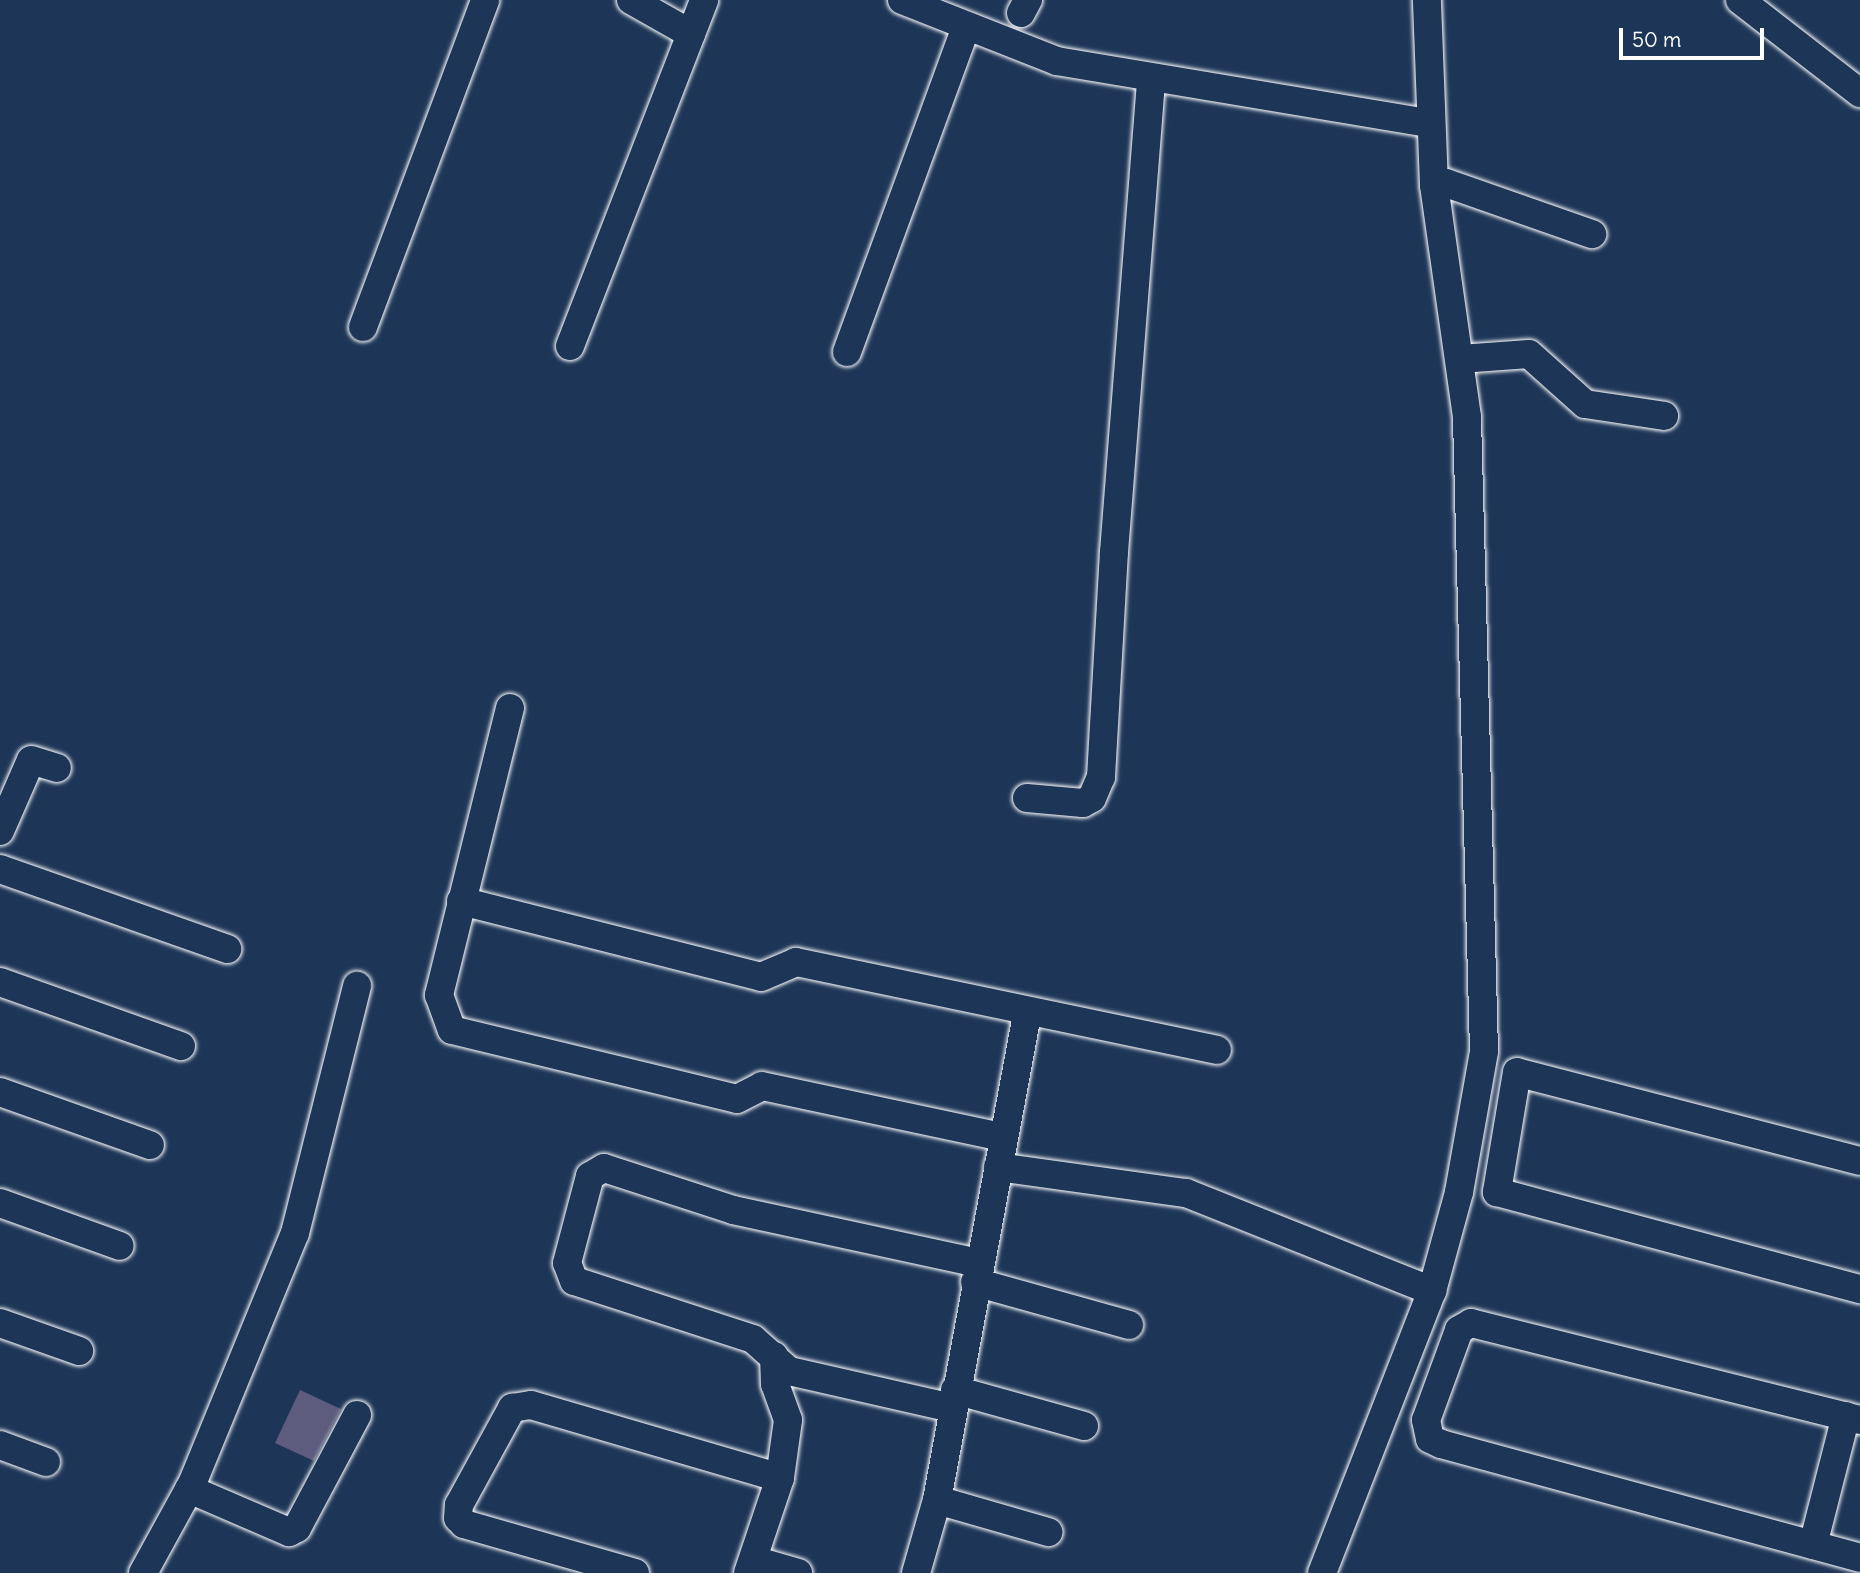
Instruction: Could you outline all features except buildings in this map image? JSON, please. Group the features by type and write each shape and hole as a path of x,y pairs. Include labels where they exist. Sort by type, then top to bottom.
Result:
{"street":[{"path":"363,327 485,0"},
{"path":"631,0 691,34"},
{"path":"570,346 704,0"},
{"path":"902,0 1057,61 1429,123"},
{"path":"1322,1573 1348,1499 1432,1292 1472,1127 1485,1051 1467,417 1434,184 1429,123 1427,0"},
{"path":"1740,0 1860,93"},
{"path":"847,352 966,26"},
{"path":"1027,798 1083,803 1093,798 1101,777 1114,552 1151,78"},
{"path":"1434,184 1446,183 1592,234"},
{"path":"1460,359 1528,354 1584,404 1664,416"},
{"path":"510,709 439,995 452,1030 737,1099 762,1086 1002,1137"},
{"path":"0,831 31,760 57,768"},
{"path":"0,869 227,949"},
{"path":"461,901 761,977 796,962 1027,1013 1217,1050"},
{"path":"0,982 181,1046"},
{"path":"142,1573 189,1489 295,1233 357,986"},
{"path":"916,1573 937,1500 976,1273 1027,1013"},
{"path":"1860,1161 1517,1072 1497,1192 1860,1289"},
{"path":"0,1092 150,1145"},
{"path":"1472,1127 1507,1133"},
{"path":"998,1167 1186,1193 1432,1292"},
{"path":"1084,1426 954,1399 789,1371 753,1339 574,1281 567,1263 595,1169 604,1168 733,1210 976,1273 1129,1325"},
{"path":"0,1203 120,1246"},
{"path":"0,1323 79,1351"},
{"path":"1813,1545 1853,1418 1471,1323 1459,1330 1438,1388 1427,1430 1430,1439 1441,1444 1860,1558"},
{"path":"774,1356 775,1384 788,1420 780,1478 750,1566 798,1573"},
{"path":"1399,1376 1438,1388"},
{"path":"635,1573 464,1524 458,1518 459,1505 512,1408 531,1405 780,1478"},
{"path":"189,1489 289,1532 296,1528 357,1415"},
{"path":"0,1445 46,1462"},
{"path":"937,1500 1048,1532"}]}
